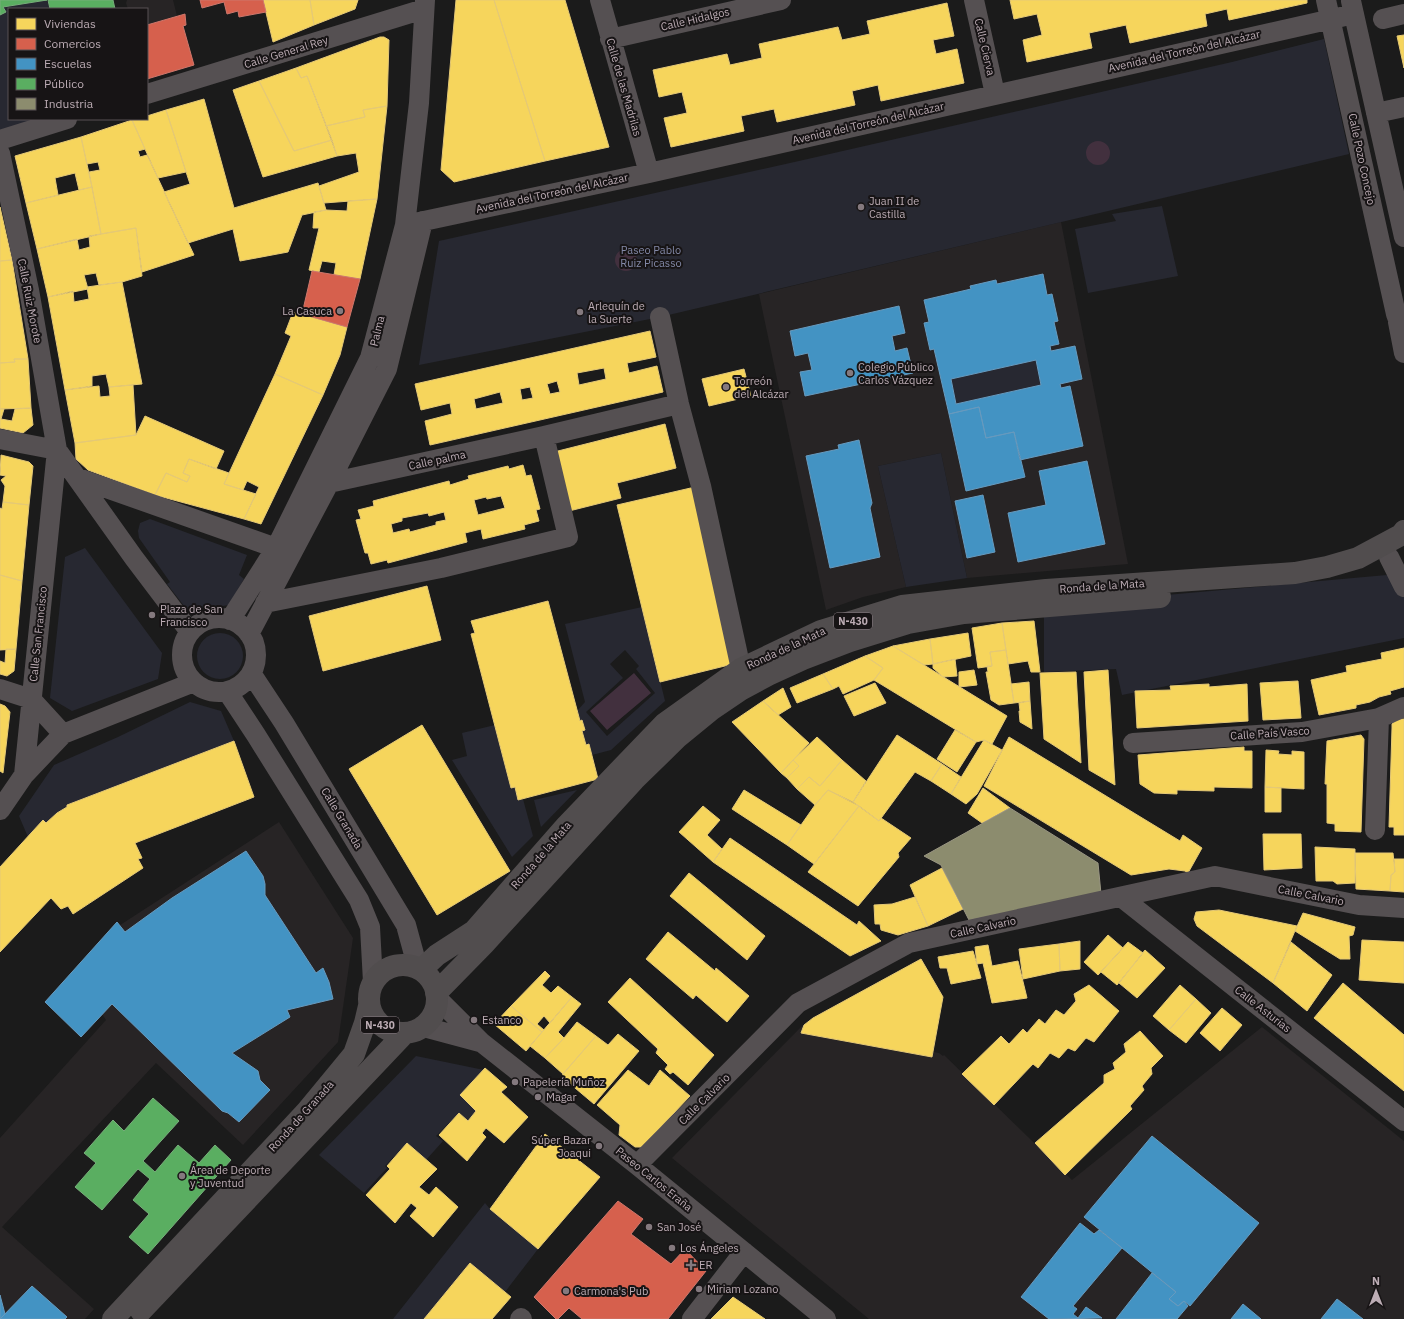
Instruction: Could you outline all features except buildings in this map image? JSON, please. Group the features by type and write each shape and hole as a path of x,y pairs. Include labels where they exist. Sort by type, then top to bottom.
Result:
{"highway":[{"name":"Ronda de la Mata","path":"419,969 437,955 474,932 567,825 664,724 741,669 821,631 902,606 1046,590 1295,573 1327,567 1358,558 1401,535 1404,531"},
{"name":"Ronda de la Mata","path":"437,996 634,780 678,737 711,710 742,689 768,675 803,659 850,641 908,623 964,613 1294,586 1329,580 1366,568 1397,553"},
{"path":"373,982 382,972 393,967 406,965 419,969 427,975 433,983 437,996"},
{"name":"N-430","path":"373,982 369,994 369,1006 374,1017 382,1026 393,1032 414,1030 431,1019 436,1009 437,996"},
{"name":"Ronda de Granada","path":"113,1319 307,1111 354,1054 365,1023 369,1006"},
{"name":"Ronda de Granada","path":"134,1319 414,1030"}],"street":[{"name":"Calle de las Madrilas","path":"600,0 649,173"},
{"name":"Calle Hidalgos","path":"610,39 781,0"},
{"name":"Calle Cierva","path":"974,0 995,94"},
{"name":"Calle General Rey","path":"148,94 425,5"},
{"name":"Palma","path":"249,634 329,483 387,369 414,223 425,5"},
{"name":"Avenida del Torreón del Alcázar","path":"414,223 649,173 995,94 1328,9 1352,7"},
{"path":"1352,7 1404,238"},
{"name":"Calle Pozo Concejo","path":"1328,9 1400,327 1404,353"},
{"path":"1383,19 1404,14"},
{"path":"1376,113 1404,107"},
{"path":"0,140 64,120"},
{"name":"Calle Ruiz Morote","path":"0,153 29,290 57,450"},
{"name":"Palma","path":"230,620 276,548 370,358 414,223"},
{"path":"660,317 679,404 701,486 741,669"},
{"name":"Calle palma","path":"329,483 544,436 679,404"},
{"path":"265,603 441,568 568,536 544,436"},
{"path":"0,439 57,450 134,558 190,632"},
{"name":"Calle San Francisco","path":"0,810 24,775 57,450"},
{"path":"78,478 276,548"},
{"path":"1397,553 1404,587"},
{"path":"213,619 230,620 236,622 249,634 255,647 255,664 245,681 237,687 227,691 218,692 204,689 194,682 186,673 182,657 184,643 190,632 199,624 213,619"},
{"name":"Calle Granada","path":"251,673 284,722 406,925 419,969"},
{"path":"24,775 63,734 194,682"},
{"path":"0,689 31,699 63,734"},
{"path":"227,691 359,900 370,927 373,982"},
{"name":"Calle País Vasco","path":"1133,742 1302,732 1379,718 1404,707"},
{"path":"1375,830 1379,718"},
{"name":"Calle Calvario","path":"637,1165 798,1003 909,943 1215,876 1359,905 1404,908"},
{"name":"Calle Asturias","path":"1121,897 1404,1121"},
{"name":"Paseo Carlos Eraña","path":"437,996 481,1042 637,1165 826,1319"},
{"name":"Paseo Carlos Eraña","path":"414,1030 481,1042"},
{"path":"692,1319 744,1252"}],"shaded area":[{"path":"127,0 173,0 177,16 148,25 148,8 128,8 126,3"},
{"path":"1098,141 1103,142 1109,148 1109,158 1103,164 1098,165 1093,164 1087,158 1086,153 1087,148 1093,142"},
{"path":"1061,222 1128,564 967,578 941,453 878,466 906,587 863,597 826,610 759,294"},
{"path":"622,249 630,249 637,256 637,264 630,271 622,271 615,264 615,256"},
{"path":"634,673 651,693 607,730 590,711"},
{"path":"279,822 353,938 338,1042 243,1145 156,1063 2,1227 94,1309 85,1319 0,1319 0,1138 106,1020 75,974 114,929"},
{"path":"802,1026 944,1055 1072,1180 1262,1027 1404,1141 1404,1319 869,1319 672,1158"}],"green space":[{"path":"47,0 50,8 8,8 8,120 64,120 0,140 0,15 3,7"},
{"name":"Paseo Pablo Ruiz Picasso","path":"1324,39 1349,154 660,317 419,365 439,241 799,161 1232,62"},
{"path":"1162,206 1178,276 1088,293 1075,229 1116,221 1112,214"},
{"path":"1036,360 1041,385 956,404 951,379"},
{"path":"941,453 967,578 906,587 878,466"},
{"path":"150,519 247,555 239,575 244,579 229,605 188,611 167,584 170,582 139,538 138,531 140,523"},
{"path":"85,548 162,653 158,679 72,711 50,698 65,557"},
{"path":"1398,574 1404,587 1404,638 1122,695 1116,669 1044,672 1044,606"},
{"path":"642,607 665,701 611,750 592,755 589,744 586,745 582,731 585,730 577,711 585,702 565,624","holes":["625,650 639,666 636,669 655,693 607,736 586,712 623,678 610,664"]},
{"path":"220,633 233,637 239,643 243,656 239,669 233,675 220,679 207,675 201,669 197,656 201,643 207,637"},
{"path":"190,702 221,711 234,741 67,805 67,807 57,813 46,823 43,820 28,837 19,816 54,765 118,737"},
{"path":"495,725 511,788 515,787 518,800 523,799 533,836 512,857 452,760 467,756 462,733"},
{"path":"577,790 541,827 534,800"},
{"path":"416,1056 484,1070 460,1095 476,1111 468,1121 459,1113 436,1136 443,1141 426,1160 407,1143 385,1166 387,1168 364,1193 319,1155"},
{"path":"485,1203 490,1209 538,1249 505,1292 470,1263 424,1319 393,1319"}],"place":[{"name":"Juan II de Castilla","path":"861,207"},
{"name":"La Casuca","path":"340,311"},
{"name":"Arlequín de la Suerte","path":"580,312"},
{"name":"Colegio Público Carlos Vázquez","path":"850,373"},
{"name":"Torreón del Alcázar","path":"726,387"},
{"name":"Plaza de San Francisco","path":"152,615"},
{"name":"Estanco","path":"474,1020"},
{"name":"Papelería Muñoz","path":"515,1082"},
{"name":"Magar","path":"538,1097"},
{"name":"Súper Bazar Joaqui","path":"599,1146"},
{"name":"Área de Deporte y Juventud","path":"182,1176"},
{"name":"San José","path":"649,1227"},
{"name":"Los Ángeles","path":"672,1248"},
{"name":"ER","path":"691,1265"},
{"name":"Miriam Lozano","path":"699,1289"},
{"name":"Carmona's Pub","path":"566,1291"}]}
